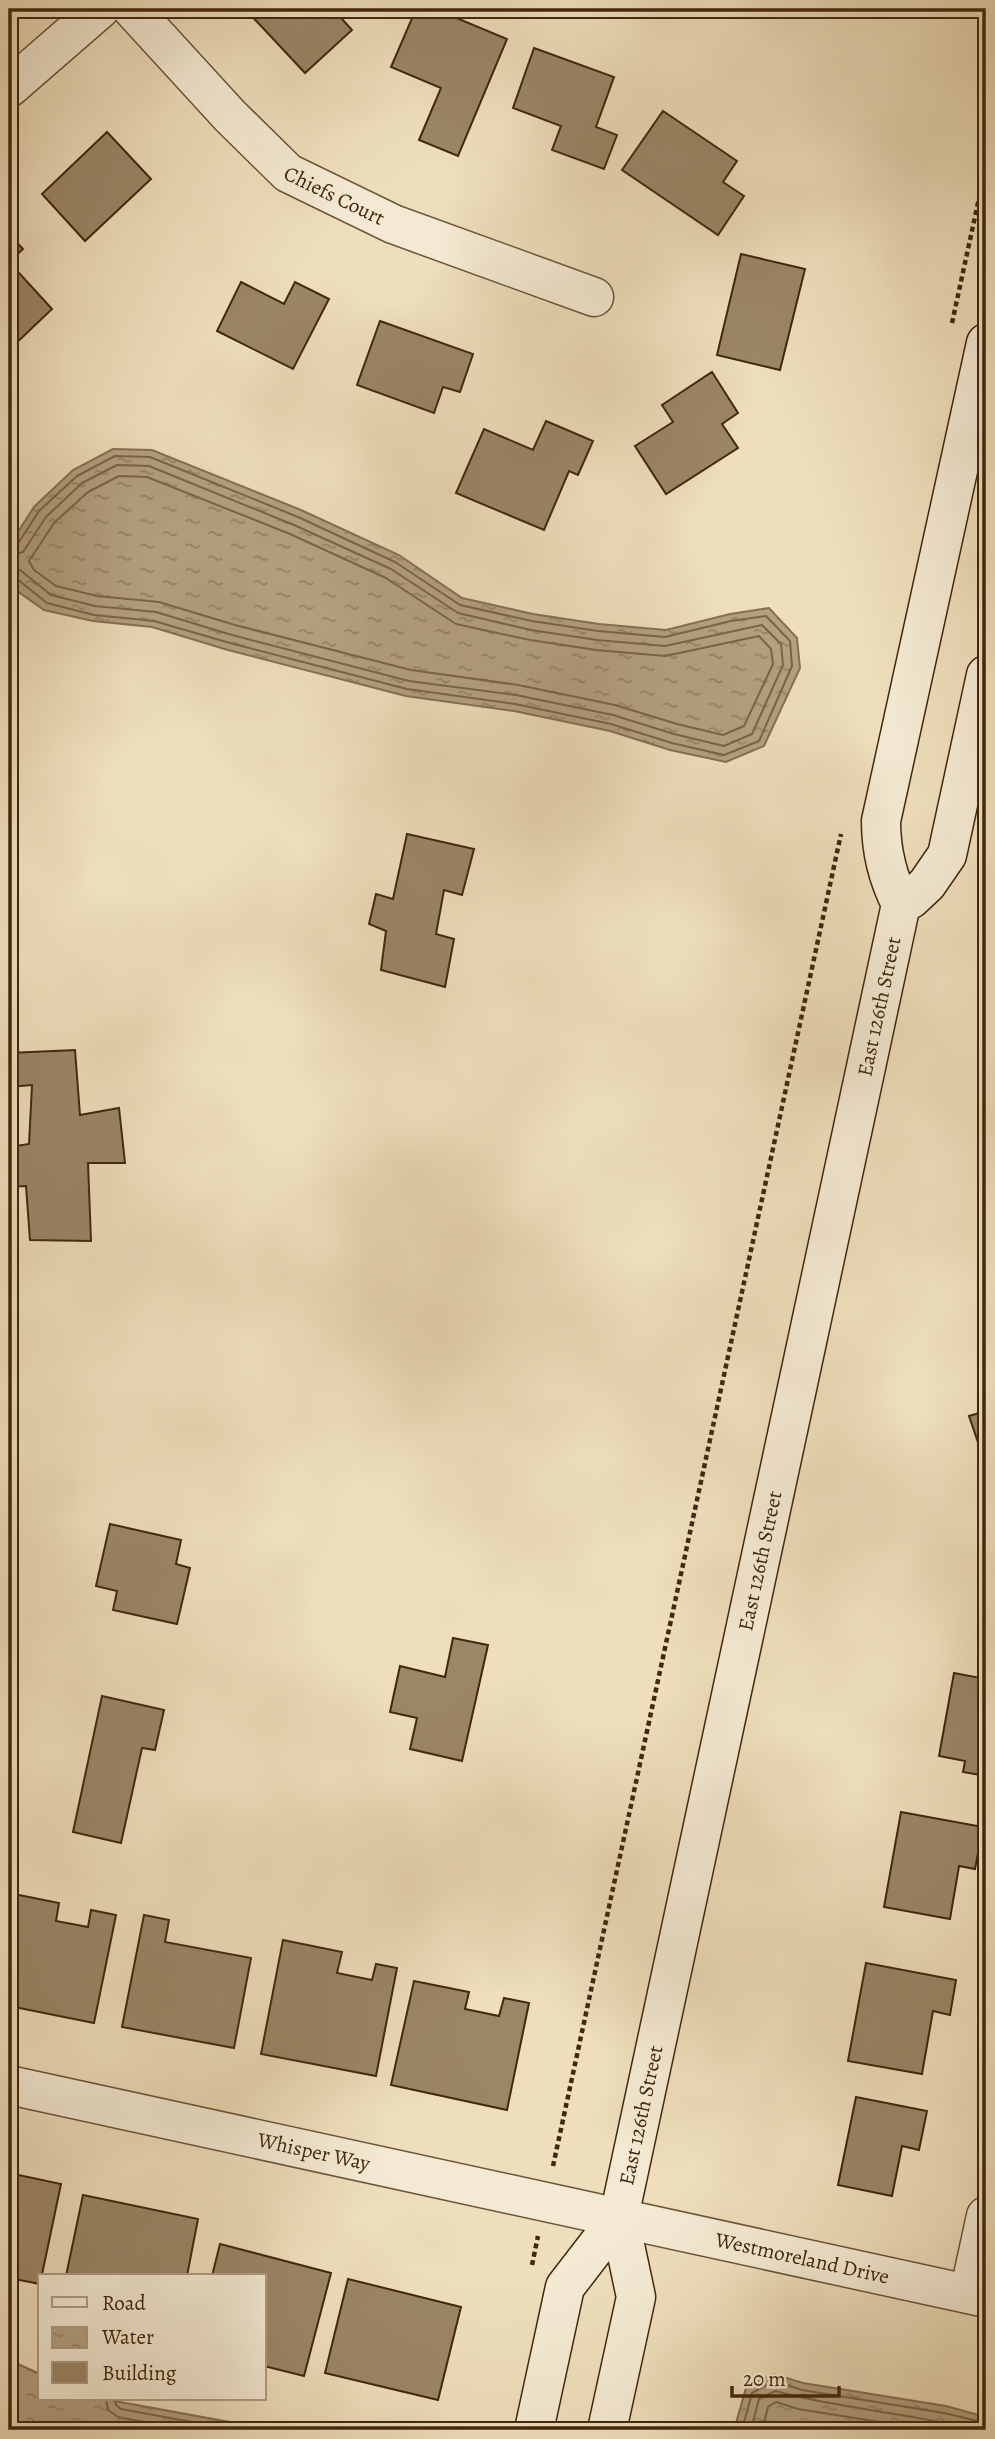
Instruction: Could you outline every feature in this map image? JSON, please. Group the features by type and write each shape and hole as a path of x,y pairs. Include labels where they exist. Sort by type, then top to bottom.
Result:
{"main road":[{"path":"9,88 100,9"},
{"name":"Chiefs Court","path":"132,9 230,116 288,173 393,224 594,296"},
{"path":"986,343 881,821 883,858 901,904 911,899 927,884 947,855 986,675"},
{"name":"East 126th Street","path":"607,2430 636,2297 619,2217 901,904"},
{"name":"Whisper Way","path":"9,2085 619,2217"},
{"path":"978,2296 986,2216"},
{"name":"East 126th Street","path":"534,2430 565,2287 619,2217"},
{"name":"Westmoreland Drive","path":"619,2217 978,2296"}],"path":[{"path":"951,330 986,166"},
{"path":"530,2273 842,832"}],"water":[{"path":"113,449 152,450 301,510 399,555 462,598 533,614 666,630 730,614 769,608 797,638 800,668 764,746 726,762 670,750 610,731 514,711 406,696 228,650 152,627 93,621 44,610 13,588 9,577 9,546 34,507 73,470"},
{"path":"9,2360 38,2373 38,2400 109,2400 273,2430 9,2430"},
{"path":"773,2374 803,2383 946,2406 986,2417 986,2430 734,2430 746,2388"}],"building":[{"path":"247,9 333,9 352,30 305,73"},
{"path":"416,9 435,9 507,39 458,156 419,140 441,88 391,67"},
{"path":"534,48 614,77 596,127 617,135 604,169 552,150 561,126 513,108"},
{"path":"663,111 737,161 723,182 744,196 718,235 622,170"},
{"path":"107,132 151,179 85,241 42,194"},
{"path":"9,234 23,249 9,262"},
{"path":"741,254 805,269 780,370 717,355"},
{"path":"9,262 52,309 9,350"},
{"path":"241,282 284,304 295,282 329,299 293,369 217,331"},
{"path":"380,321 473,354 460,392 443,387 434,413 357,385"},
{"path":"712,372 738,413 722,424 738,448 666,494 635,446 673,422 662,405"},
{"path":"546,421 593,441 578,475 569,471 544,530 456,493 484,429 533,450"},
{"path":"407,834 474,849 462,895 444,890 436,934 454,939 445,987 381,970 386,931 369,924 376,894 393,899"},
{"path":"75,1050 80,1115 119,1108 125,1163 88,1163 91,1241 30,1240 26,1186 9,1187 9,1147 29,1144 32,1085 9,1087 9,1053"},
{"path":"986,1411 986,1466 969,1416"},
{"path":"110,1524 181,1540 176,1564 190,1568 177,1624 113,1610 117,1591 96,1586"},
{"path":"453,1638 488,1645 462,1761 410,1749 417,1718 390,1712 400,1666 445,1677"},
{"path":"954,1673 986,1679 986,1776 963,1772 965,1761 939,1756"},
{"path":"102,1696 164,1710 155,1750 142,1748 121,1843 73,1832"},
{"path":"901,1812 983,1827 975,1869 959,1866 950,1919 884,1907"},
{"path":"9,1893 59,1903 56,1921 88,1927 91,1910 116,1915 94,2023 9,2006"},
{"path":"144,1915 169,1920 165,1942 251,1958 234,2048 122,2027"},
{"path":"283,1940 342,1952 337,1973 372,1980 376,1964 397,1968 376,2076 261,2054"},
{"path":"866,1963 956,1980 950,2015 933,2011 922,2074 848,2061"},
{"path":"414,1981 469,1992 465,2009 499,2016 504,1998 529,2003 507,2110 391,2085"},
{"path":"856,2097 927,2111 919,2150 902,2146 892,2196 838,2185"},
{"path":"9,2173 61,2184 42,2274 38,2274 38,2284 9,2278"},
{"path":"83,2195 198,2219 187,2274 66,2274"},
{"path":"220,2244 331,2273 304,2376 266,2366 266,2274 212,2274"},
{"path":"348,2279 461,2307 438,2400 325,2373"}]}
